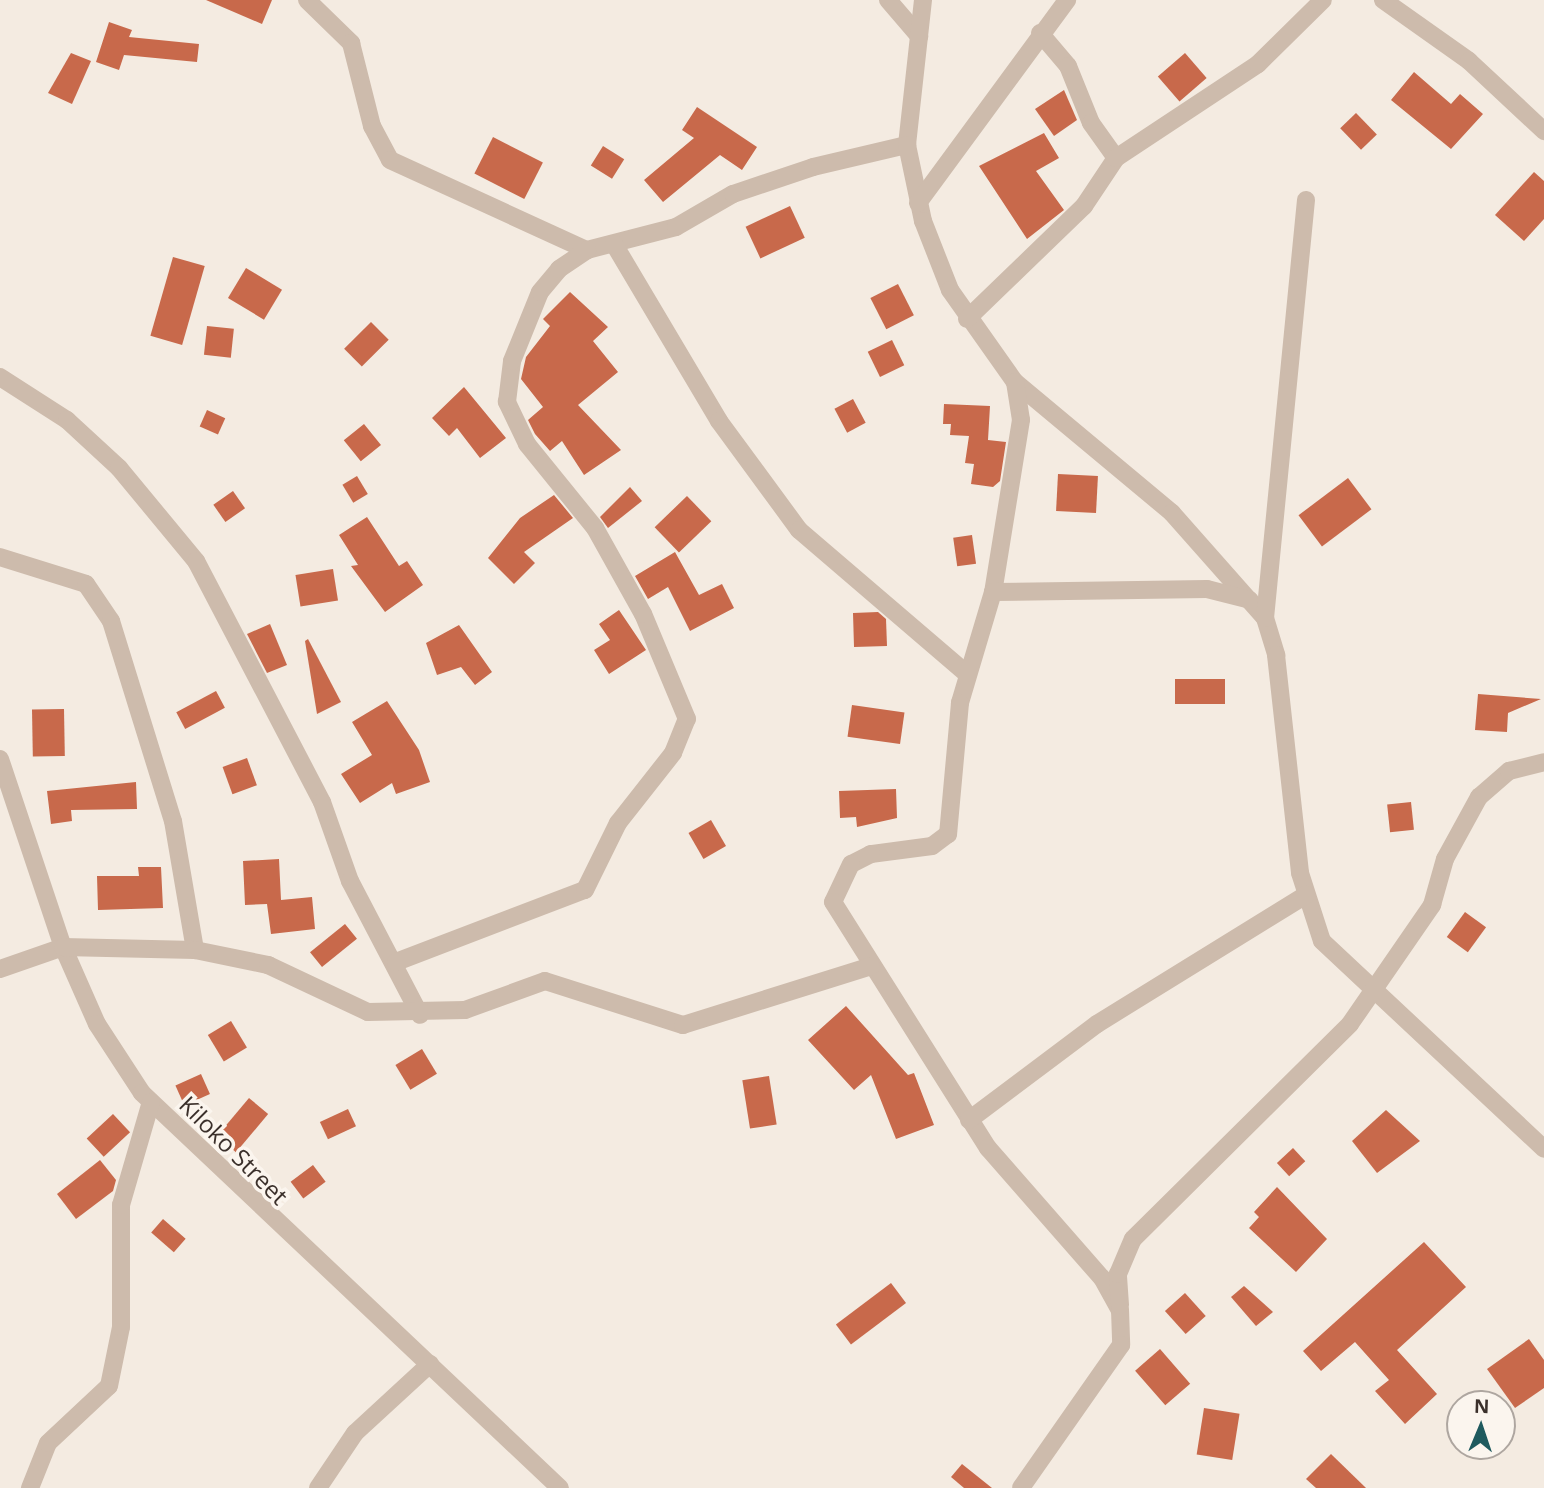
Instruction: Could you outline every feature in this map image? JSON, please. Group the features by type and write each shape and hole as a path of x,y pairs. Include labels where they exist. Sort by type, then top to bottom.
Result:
{"street":[{"path":"307,0 351,43 372,126 390,160 419,178 458,186 587,250"},
{"path":"888,0 919,36"},
{"path":"923,0 907,145 918,204 967,319 1014,382 1172,513 1253,601 1265,618"},
{"path":"918,204 1040,33 1067,0"},
{"path":"967,319 1084,206 1116,158 1258,64 1323,0"},
{"path":"1383,0 1469,61 1544,131"},
{"path":"1040,33 1068,66 1091,123 1116,158"},
{"path":"396,962 585,890 618,823 673,753 687,719 643,614 596,528 527,444 507,402 512,361 540,292 559,269 587,250 676,228 733,194 907,145"},
{"path":"1306,200 1265,618 1306,895 1322,941 1371,993 1488,1090 1544,1149"},
{"path":"614,244 719,421 799,530 966,673"},
{"path":"0,377 67,420 119,468 196,561 322,802 350,881 396,962 420,1015"},
{"path":"1014,382 1021,420 993,592 966,673 948,834 932,846 861,859 835,888 837,916 969,1120 1102,1278 1120,1310"},
{"path":"0,557 86,584 111,621 173,821 195,950"},
{"path":"993,592 1207,589 1253,601"},
{"name":"Kiloko Street","path":"0,759 63,947 97,1024 151,1102 560,1488"},
{"path":"1021,1488 1121,1345 1118,1275 1133,1239 1255,1124 1350,1024 1432,905 1445,859 1479,797 1509,771 1544,762"},
{"path":"969,1120 1097,1024 1306,895"},
{"path":"0,969 63,947 195,950 268,965 368,1012 420,1015 465,1010 545,981 622,1008 699,1025 871,966"},
{"path":"30,1488 48,1443 109,1386 121,1327 121,1205 151,1102"},
{"path":"317,1488 355,1433 430,1364"}],"building":[{"path":"206,0 272,0 262,24"},
{"path":"109,22 132,30 129,37 199,44 197,62 124,55 119,70 96,62"},
{"path":"71,53 91,61 72,104 48,93"},
{"path":"1185,53 1207,78 1179,102 1158,77"},
{"path":"1414,72 1451,104 1460,94 1483,114 1451,149 1391,100"},
{"path":"1064,90 1077,120 1054,136 1035,109"},
{"path":"697,107 757,147 742,170 720,155 663,202 644,180 694,138 682,130"},
{"path":"1356,113 1377,135 1361,150 1340,128"},
{"path":"1044,133 1059,158 1036,171 1064,210 1027,239 979,166"},
{"path":"493,137 543,162 524,199 474,174"},
{"path":"603,146 624,159 612,179 591,166"},
{"path":"1534,172 1544,181 1544,219 1524,241 1495,215"},
{"path":"790,206 805,238 760,258 746,227"},
{"path":"173,257 205,266 182,345 150,336"},
{"path":"246,268 282,290 264,320 228,298"},
{"path":"898,284 914,315 886,329 870,298"},
{"path":"570,292 608,327 593,341 618,372 578,405 621,450 584,475 562,441 550,451 535,434 528,420 543,407 521,379 526,357 550,326 543,319"},
{"path":"371,322 389,340 362,367 344,349"},
{"path":"207,326 234,329 231,358 204,355"},
{"path":"892,340 904,365 880,377 868,352"},
{"path":"464,387 506,438 480,458 457,428 449,436 432,418"},
{"path":"853,399 866,423 847,433 834,409"},
{"path":"944,404 990,406 988,440 1006,442 1000,481 993,487 971,484 974,464 965,463 969,436 950,435 951,424 943,424"},
{"path":"207,410 225,418 218,435 200,426"},
{"path":"364,424 381,445 361,461 344,440"},
{"path":"1058,474 1098,476 1096,513 1056,511"},
{"path":"357,476 368,494 353,503 342,485"},
{"path":"1348,478 1371,509 1322,546 1298,515"},
{"path":"630,487 642,501 608,528 600,517"},
{"path":"233,491 245,508 225,522 213,505"},
{"path":"554,495 573,518 524,552 535,563 514,584 488,558 520,518"},
{"path":"687,496 711,521 679,552 655,527"},
{"path":"367,517 399,566 407,561 423,585 385,612 351,566 358,565 339,535"},
{"path":"972,535 976,564 957,566 953,538"},
{"path":"675,552 699,595 722,584 734,608 690,631 668,587 648,599 635,576"},
{"path":"333,569 338,601 300,607 295,575"},
{"path":"619,610 646,650 609,674 594,650 610,640 599,624"},
{"path":"878,612 886,619 887,646 854,647 853,613"},
{"path":"270,624 287,665 267,673 247,634"},
{"path":"459,625 492,672 475,685 461,667 437,675 426,643"},
{"path":"308,639 341,702 317,714 305,641"},
{"path":"1175,679 1225,679 1225,704 1175,704"},
{"path":"216,691 225,708 185,729 176,712"},
{"path":"1478,694 1541,699 1508,713 1507,732 1475,730"},
{"path":"387,701 419,750 430,782 396,794 392,783 360,803 341,774 372,755 352,722"},
{"path":"852,705 904,712 900,744 848,737"},
{"path":"64,709 65,756 33,757 32,710"},
{"path":"247,758 257,785 232,794 223,767"},
{"path":"136,782 137,809 71,810 72,821 51,824 47,791"},
{"path":"896,789 897,818 857,827 856,817 840,818 839,791"},
{"path":"1411,802 1414,830 1390,832 1387,805"},
{"path":"711,820 726,846 703,859 688,833"},
{"path":"279,859 281,900 312,897 315,929 271,934 267,904 245,905 243,861"},
{"path":"138,867 161,867 163,908 98,910 97,876 139,876"},
{"path":"1465,912 1486,927 1468,952 1447,937"},
{"path":"345,924 357,939 322,967 310,952"},
{"path":"846,1006 908,1075 914,1073 934,1125 896,1139 871,1075 854,1090 808,1040"},
{"path":"231,1021 247,1048 224,1061 208,1035"},
{"path":"422,1049 437,1074 410,1090 395,1065"},
{"path":"201,1074 210,1094 184,1105 175,1085"},
{"path":"769,1076 777,1124 750,1129 742,1080"},
{"path":"249,1098 268,1114 236,1152 217,1136"},
{"path":"348,1109 356,1126 328,1139 320,1122"},
{"path":"1386,1110 1420,1141 1377,1173 1352,1141"},
{"path":"113,1114 130,1132 104,1157 87,1139"},
{"path":"1293,1148 1305,1161 1289,1176 1277,1163"},
{"path":"100,1160 116,1180 113,1191 76,1219 57,1194"},
{"path":"313,1165 326,1182 303,1199 291,1182"},
{"path":"1277,1187 1327,1239 1296,1272 1249,1228 1259,1217 1254,1212"},
{"path":"163,1219 186,1239 174,1252 151,1233"},
{"path":"1424,1242 1466,1287 1397,1350 1437,1394 1405,1424 1375,1391 1389,1380 1355,1342 1321,1371 1303,1351"},
{"path":"891,1283 906,1303 851,1344 836,1325"},
{"path":"1244,1286 1273,1312 1256,1326 1231,1297"},
{"path":"1185,1293 1206,1316 1186,1334 1165,1311"},
{"path":"1529,1339 1544,1360 1544,1388 1516,1407 1516,1390 1502,1390 1487,1369"},
{"path":"1160,1349 1190,1384 1165,1405 1135,1371"},
{"path":"1204,1408 1240,1414 1232,1460 1197,1454"},
{"path":"1331,1454 1366,1488 1316,1488 1306,1479"},
{"path":"962,1464 992,1488 964,1488 951,1477"}]}
